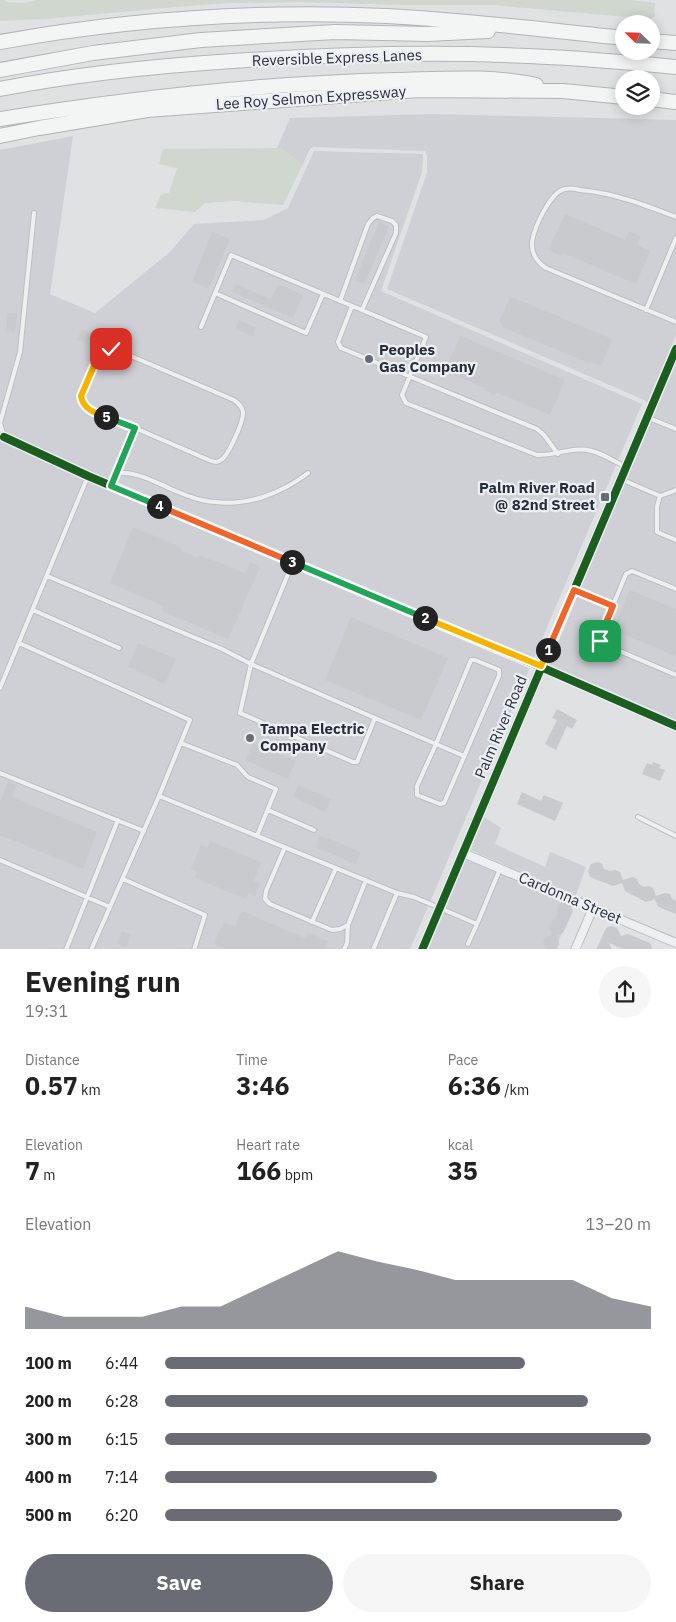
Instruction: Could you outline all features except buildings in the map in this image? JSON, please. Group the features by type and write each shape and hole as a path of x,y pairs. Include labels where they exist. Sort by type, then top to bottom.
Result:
{"highway":[{"path":"0,42 142,22 201,17 319,14 387,16 615,37"},
{"path":"0,70 94,53 201,40 335,32 428,34 476,32 491,31 506,26"},
{"path":"660,42 676,43"},
{"name":"Reversible Express Lanes","path":"0,89 157,67 278,58 438,55 546,57 676,67"},
{"path":"0,119 86,105 174,95 350,81 449,79 518,81 563,92"},
{"name":"Lee Roy Selmon Expressway","path":"0,136 147,110 419,90 563,92 615,96"},
{"path":"660,100 676,102"}],"street":[{"name":"Palm River Road","path":"422,949 676,349"},
{"path":"4,437 111,486 541,666 676,726"},
{"name":"Cardonna Street","path":"463,852 676,943"},
{"path":"575,949 593,908"}],"lane":[{"path":"676,217 613,195 597,191 565,189 555,194 551,199 540,219 532,243 536,260 540,264 676,322"},
{"path":"4,437 0,423 20,352 34,213"},
{"path":"340,301 368,224 377,216 392,221 396,225 396,232 362,310"},
{"path":"646,310 676,238"},
{"path":"201,327 230,255 426,337 402,395 406,402 536,455 590,450 626,466"},
{"path":"215,294 306,334 323,294"},
{"path":"352,306 338,342 341,348 536,429 544,435 558,454"},
{"path":"105,350 117,350 234,400 239,403 242,410 242,419 229,451 218,462 209,460 135,428 94,412 82,402 82,394 99,354 105,350"},
{"path":"647,417 676,429"},
{"path":"111,486 135,428"},
{"path":"116,473 133,473 189,496 216,503 267,496 293,484 308,473"},
{"path":"0,688 88,476"},
{"path":"621,480 660,496 676,490"},
{"path":"660,496 657,506 657,532 676,540"},
{"path":"293,562 251,664 240,713 353,762 357,762 375,718"},
{"path":"676,590 632,571 629,572 626,574 600,637 600,641 603,644 676,675"},
{"path":"46,576 222,649 251,664 464,756"},
{"path":"574,590 613,606"},
{"path":"33,610 119,648"},
{"path":"19,643 190,720 144,831 91,949"},
{"path":"471,660 500,670 444,803 440,804 417,795 417,786 436,744 471,660"},
{"path":"180,743 237,765 248,777 276,789 257,836"},
{"path":"0,773 144,831"},
{"path":"159,796 397,893 414,897 477,924"},
{"path":"268,810 314,830"},
{"path":"638,817 676,836"},
{"path":"66,949 118,820"},
{"path":"284,847 266,891 265,899 270,904 332,930 348,925"},
{"path":"0,860 110,907"},
{"path":"312,922 336,868"},
{"path":"468,944 500,868"},
{"path":"122,879 205,915 194,949"},
{"path":"344,949 348,925 366,880"},
{"path":"373,949 397,893"}],"shaded area":[{"path":"0,0 24,3 37,0 630,0 656,3 654,8 655,15 615,16 492,5 299,2 228,3 0,21"},
{"path":"433,114 676,120 676,335 647,403 644,400 387,289 427,173 427,155 425,151 314,147 310,149 303,164 280,148 277,148 290,118"},
{"name":"Tampa Electric Company","path":"73,136 50,294 95,313 170,252 194,224 264,220 288,208 314,151 423,154 422,172 381,291 642,404 410,949 0,949 0,150"},
{"path":"280,148 303,164 283,205 234,201 205,203 195,212 155,208 161,194 169,193 177,168 159,164 163,149"},
{"path":"676,363 676,720 548,664"},
{"path":"484,817 501,828 495,844 545,867 550,852 586,867 576,895 470,850"},
{"path":"466,859 572,904 556,949 428,949"}],"cycle path":[{"path":"422,949 676,349"},
{"path":"4,437 88,476 676,726"}],"place":[{"name":"Peoples Gas Company","path":"369,359"},
{"name":"Palm River Road @ 82nd Street","path":"605,497"},
{"name":"Tampa Electric Company","path":"250,738"}],"route":[{"path":"111,349 99,354 81,396 82,402 86,407 94,412 135,428 111,486 541,666 574,590 613,606 600,641"}]}
